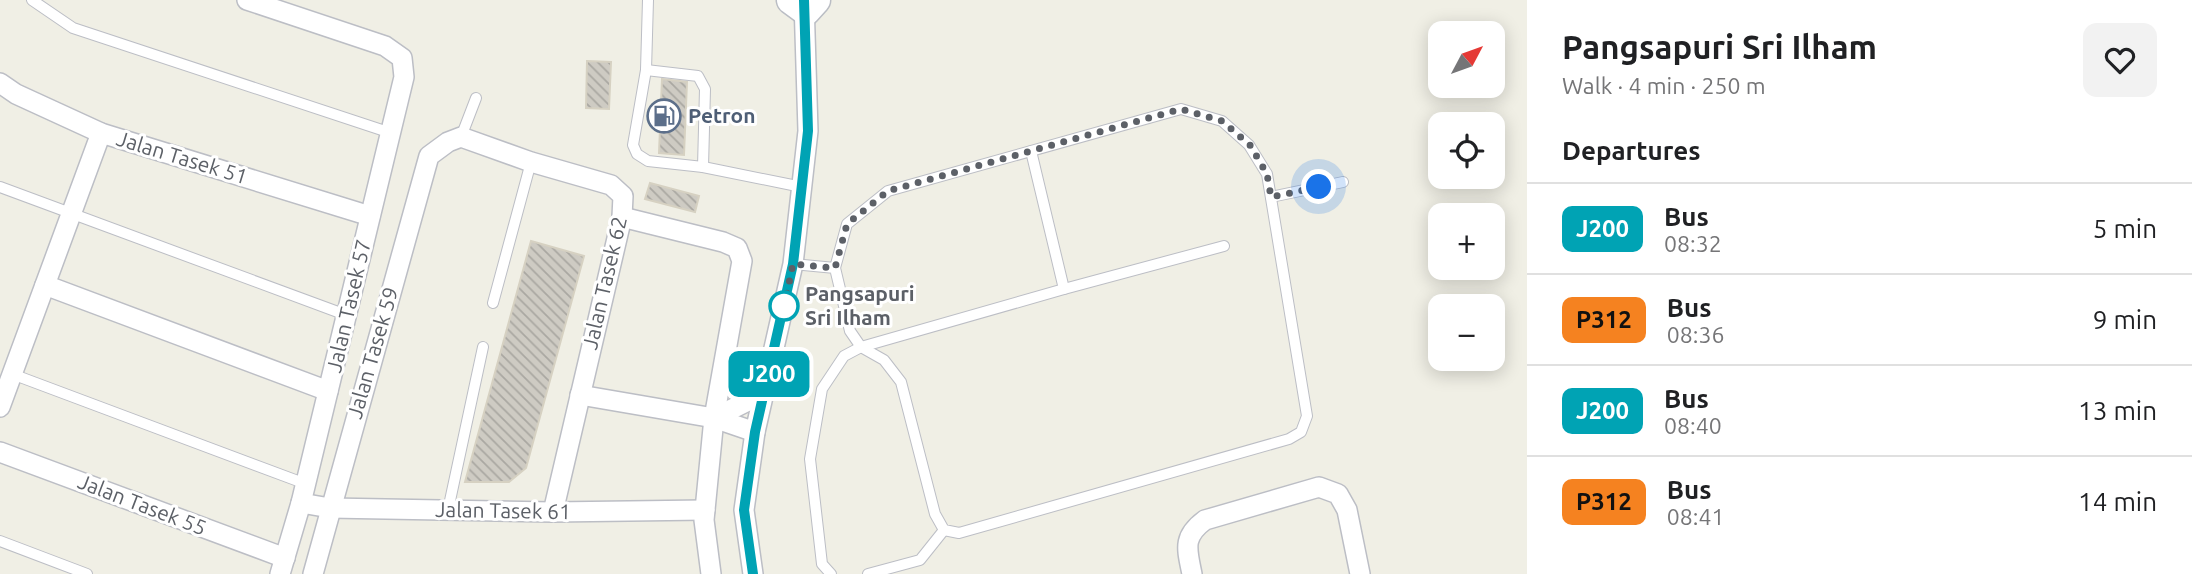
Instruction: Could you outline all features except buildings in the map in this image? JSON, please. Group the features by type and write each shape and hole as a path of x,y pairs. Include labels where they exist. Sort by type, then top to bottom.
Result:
{"street":[{"name":"Jalan Tasek 57","path":"247,0 385,46 402,58 404,77 306,484 282,566"},
{"path":"753,574 744,510 755,432 793,264 808,131 804,3"},
{"name":"Jalan Tasek 51","path":"0,83 16,94 101,133 370,216"},
{"path":"1,401 101,133"},
{"name":"Jalan Tasek 62","path":"455,140 611,185 623,197 622,217 553,512"},
{"name":"Jalan Tasek 59","path":"313,574 429,156 455,140"},
{"path":"622,217 723,242 737,248 742,261 714,418 704,520 711,574"},
{"path":"45,285 328,391"},
{"path":"714,418 752,399 767,384"},
{"path":"580,395 714,418 755,432"},
{"path":"714,418 734,436 750,468"},
{"name":"Jalan Tasek 55","path":"0,452 282,566"},
{"path":"1192,574 1187,546 1193,529 1205,520 1319,487 1338,494 1347,510 1360,574"},
{"name":"Jalan Tasek 61","path":"301,503 330,508 553,512 705,510"}],"lane":[{"path":"32,0 73,27 391,133"},
{"path":"648,0 646,70 633,145 637,154 648,161 703,167 802,187"},
{"path":"646,70 698,76 703,82 703,167"},
{"path":"455,140 475,98"},
{"path":"1181,109 1222,121 1250,145 1267,174 1307,416 1301,432 1289,439 959,533 944,530 936,514 901,382 884,360 861,347 850,331 835,268 847,224 888,191 1181,109"},
{"path":"1031,151 1064,289"},
{"path":"494,303 531,162"},
{"path":"1271,197 1343,182"},
{"path":"0,187 346,315"},
{"path":"831,574 822,564 810,459 822,389 844,355 861,347 1224,246"},
{"path":"793,264 835,268"},
{"path":"448,510 483,347"},
{"path":"12,374 306,484"},
{"path":"868,574 920,560 944,530"},
{"path":"0,541 87,574"}],"bus line":[{"name":"J200","path":"753,574 744,510 755,432 793,264 808,131 804,0"}],"place":[{"name":"Petron","path":"664,116"},
{"name":"Pangsapuri Sri Ilham","path":"784,306"}],"route":[{"path":"784,306 783,312 793,264 835,268 847,224 888,191 1181,109 1222,121 1250,145 1267,174 1271,197 1319,187"}]}
